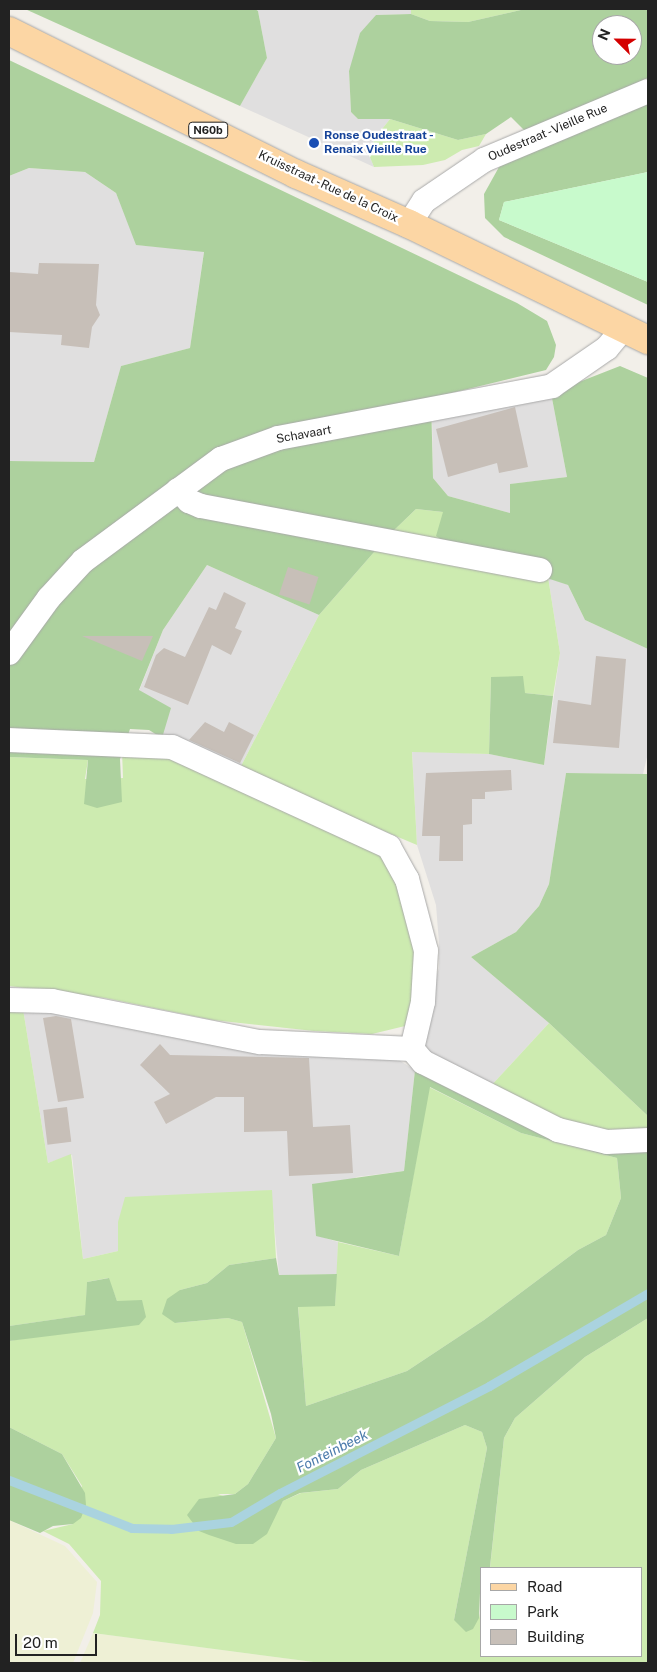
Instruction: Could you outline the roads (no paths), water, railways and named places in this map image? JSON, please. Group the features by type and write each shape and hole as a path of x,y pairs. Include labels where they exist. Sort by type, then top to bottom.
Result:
{"main road":[{"name":"Kruisstraat - Rue de la Croix","path":"9,31 296,174 409,224 648,340"}],"street":[{"name":"Oudestraat - Vieille Rue","path":"409,224 424,201 484,160 648,91"},
{"name":"Schavaart","path":"9,653 48,598 83,561 221,459 278,438 552,386 607,348 624,328"},
{"path":"178,490 189,501 201,506 540,570"},
{"path":"9,740 172,747 389,847 407,879 426,951 423,1002 412,1049"},
{"path":"9,1000 52,1001 260,1042 412,1049 430,1066 558,1130 607,1142 648,1140"}],"waterway":[{"name":"Fonteinbeek","path":"9,1480 132,1528 171,1529 231,1522 280,1493 489,1386 648,1293"}],"place":[{"name":"Ronse Oudestraat - Renaix Vieille Rue","path":"314,143"}]}
